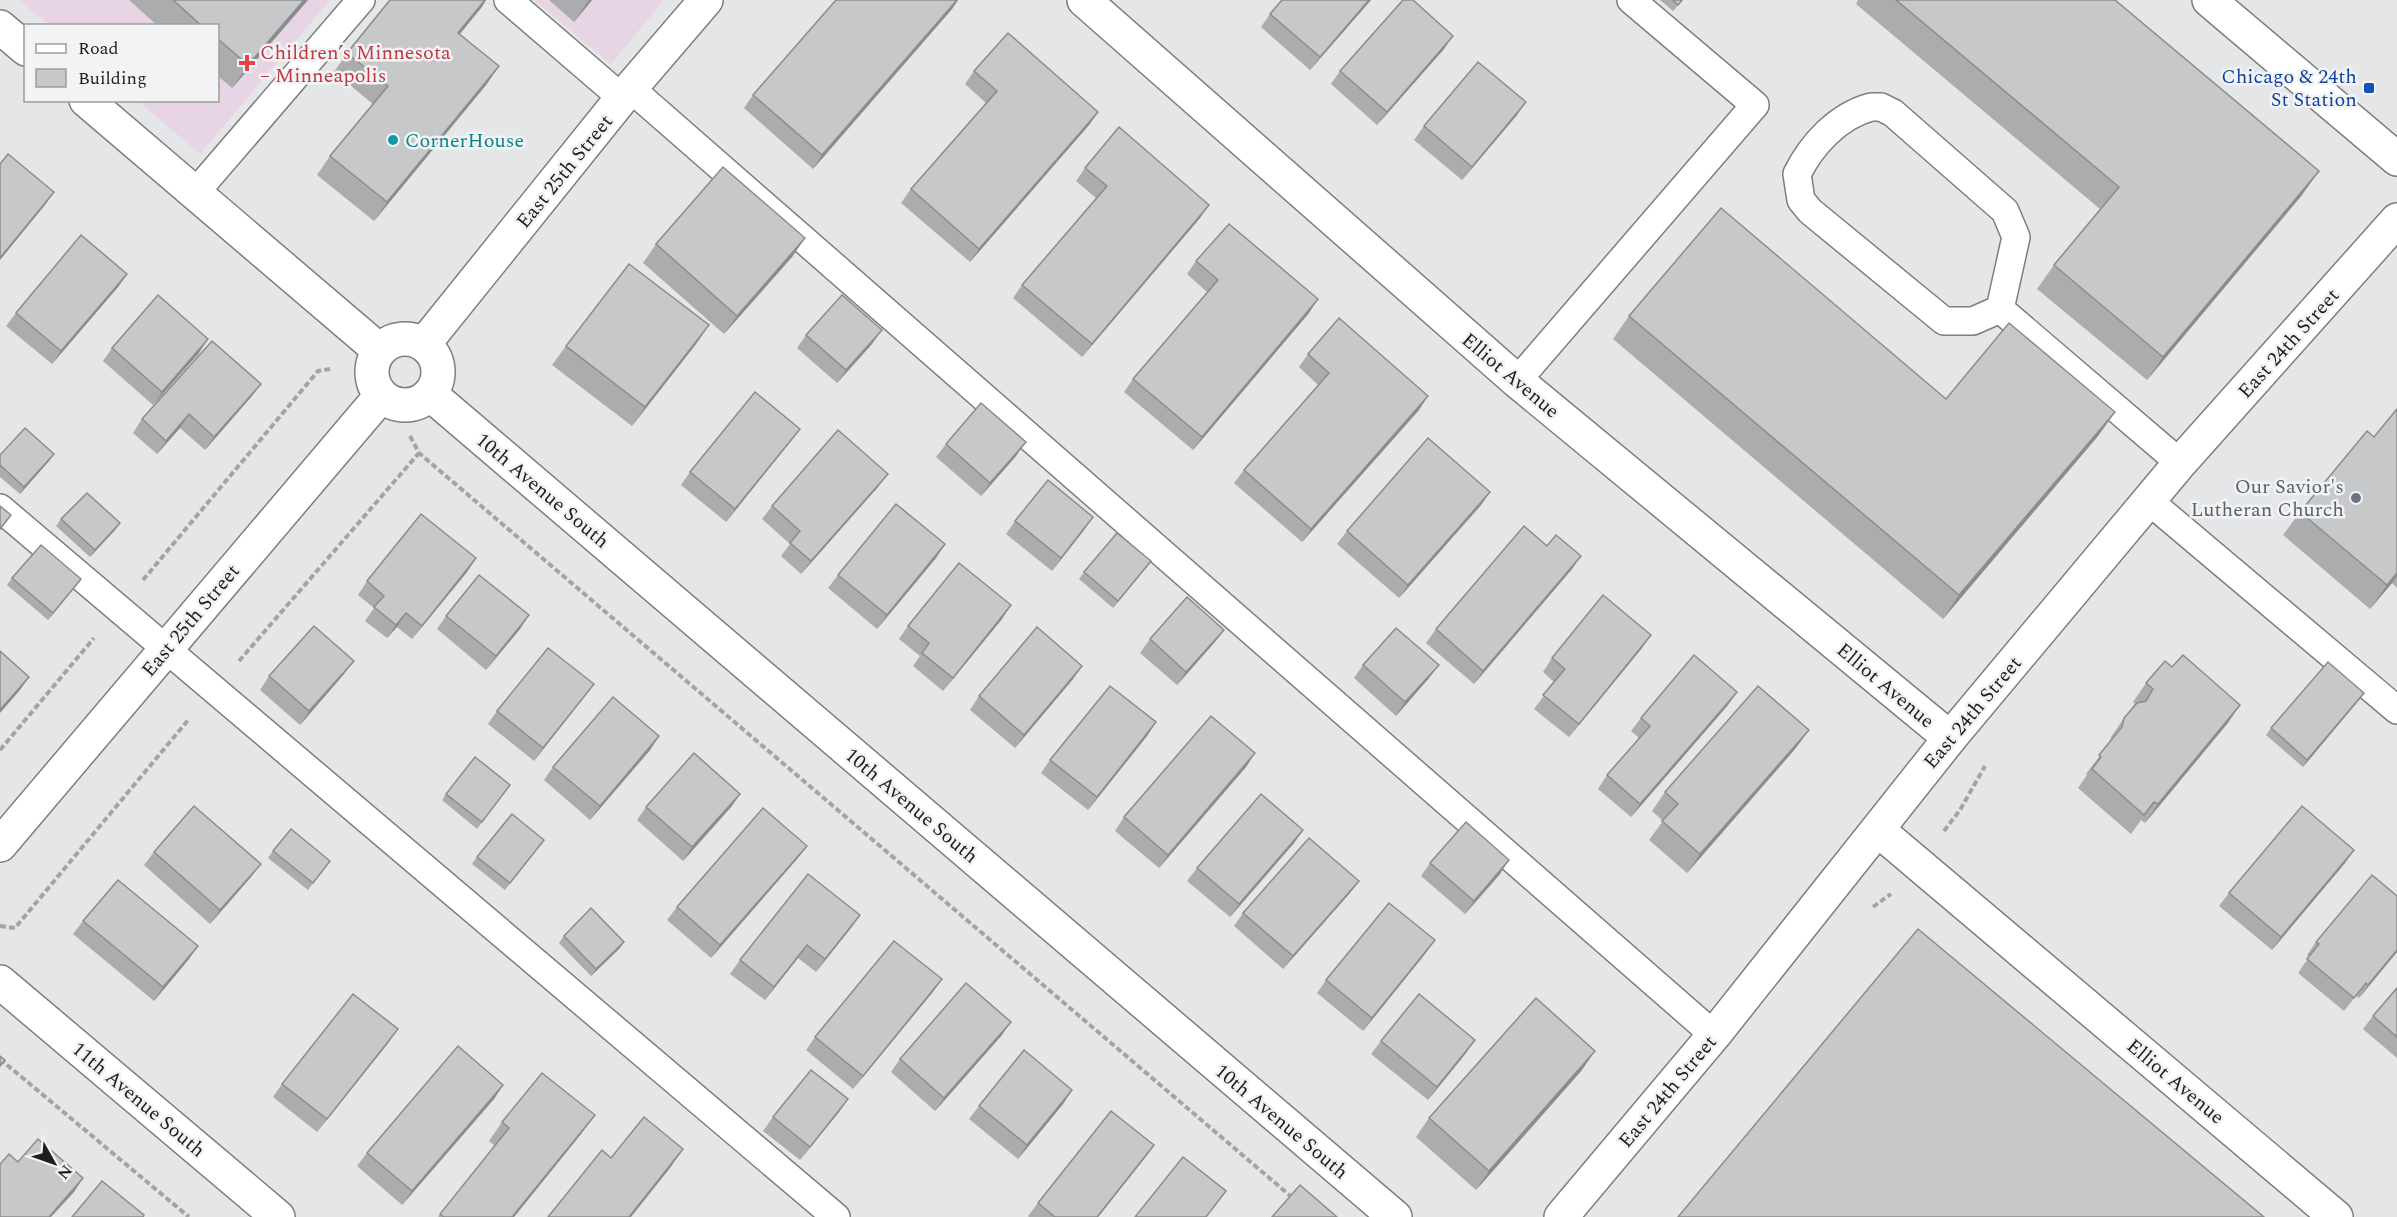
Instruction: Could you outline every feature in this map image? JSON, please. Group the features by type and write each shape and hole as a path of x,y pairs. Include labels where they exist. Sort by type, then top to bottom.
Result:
{"street":[{"name":"East 25th Street","path":"424,344 626,93 706,0"},
{"name":"Elliot Avenue","path":"1084,0 1517,381 1950,738"},
{"path":"2209,0 2397,159"},
{"path":"0,27 24,47"},
{"path":"88,102 379,350"},
{"name":"East 24th Street","path":"1561,1217 1714,1035 1950,738 2180,463 2397,220"},
{"path":"396,339 415,340 424,344 432,352 437,363 438,373 430,394 422,401 400,405 381,396 371,378 371,368 379,350 396,339"},
{"name":"10th Avenue South","path":"430,394 1395,1217"},
{"name":"East 25th Street","path":"0,845 381,396"},
{"name":"Elliot Avenue","path":"1878,830 2336,1217"},
{"name":"11th Avenue South","path":"0,982 278,1217"}],"lane":[{"path":"195,193 361,0"},
{"path":"508,0 626,93 1714,1035"},
{"path":"1517,381 1755,105 1631,0"},
{"path":"1881,107 1893,113 2005,211 2016,237 2000,309 1973,321 1944,321 1810,212 1801,200 1797,174 1814,146 1846,118 1860,110 1881,107"},
{"path":"2000,309 2180,463"},
{"path":"2149,501 2397,710"},
{"path":"0,507 836,1217"}],"path":[{"path":"0,750 318,371 330,369"},
{"path":"410,436 419,453 1298,1202"},
{"path":"0,1059 189,1217"}],"shaded area":[{"name":"Children’s Minnesota – Minneapolis","path":"19,0 330,0 200,154 139,102 219,102 219,24 48,24"},
{"path":"534,0 664,0 611,64"}],"building":[{"path":"173,0 304,0 248,65 219,40 219,24 200,24"},
{"name":"CornerHouse","path":"390,0 485,0 458,33 499,66 387,202 330,156 388,86 347,53"},
{"path":"836,0 957,0 822,155 753,95"},
{"path":"1282,0 1369,0 1320,57 1270,14"},
{"path":"1403,0 1413,0 1453,36 1387,112 1340,71"},
{"path":"1896,0 2115,0 2319,171 2163,357 2054,265 2119,187"},
{"path":"1008,33 1098,112 979,249 911,189 997,91 974,71"},
{"path":"1478,62 1526,102 1472,167 1424,126"},
{"path":"1119,127 1209,205 1092,344 1022,285 1107,186 1085,168"},
{"path":"8,154 54,192 0,258 0,164"},
{"path":"723,167 805,238 737,316 656,244"},
{"path":"1721,208 1946,399 2009,323 2115,412 1959,595 1629,316"},
{"path":"1229,224 1318,299 1202,437 1133,379 1218,280 1196,261"},
{"path":"81,235 127,274 61,351 16,313"},
{"path":"629,264 709,325 645,407 566,346"},
{"path":"158,295 208,339 162,392 112,348"},
{"path":"842,295 882,330 846,370 806,335"},
{"path":"1339,318 1428,396 1311,529 1244,470 1329,373 1308,354"},
{"path":"212,341 261,384 214,437 189,414 166,441 142,419"},
{"path":"755,392 800,429 735,509 690,472"},
{"path":"981,403 1026,442 990,483 946,444"},
{"name":"Our Savior's Lutheran Church","path":"2397,409 2397,573 2387,585 2300,512 2367,431 2374,437"},
{"path":"25,428 54,454 24,487 0,465 0,455"},
{"path":"838,430 888,474 811,561 790,543 800,531 772,506"},
{"path":"1428,438 1490,492 1408,585 1347,531"},
{"path":"1048,480 1093,517 1061,558 1015,521"},
{"path":"87,493 120,523 95,550 61,519"},
{"path":"896,504 945,544 887,615 838,575"},
{"path":"0,506 11,515 0,529"},
{"path":"421,514 476,558 422,626 406,613 396,625 374,607 384,596 367,581"},
{"path":"1524,526 1547,546 1556,535 1581,556 1483,671 1436,629"},
{"path":"1117,533 1151,561 1118,601 1084,572"},
{"path":"41,545 81,579 53,613 12,578"},
{"path":"959,563 1011,605 953,678 922,653 929,643 908,626"},
{"path":"479,575 529,615 496,656 446,616"},
{"path":"1603,595 1651,635 1579,724 1543,695 1565,669 1552,658"},
{"path":"1187,597 1224,630 1186,672 1150,639"},
{"path":"314,626 354,661 309,711 269,676"},
{"path":"1037,627 1082,666 1024,735 979,696"},
{"path":"1396,628 1439,665 1405,702 1363,665"},
{"path":"548,648 594,684 543,748 497,711"},
{"path":"0,651 29,677 0,710"},
{"path":"1694,655 1737,692 1640,804 1607,775 1650,726 1641,718"},
{"path":"2183,655 2240,705 2158,804 2154,802 2144,815 2092,769 2101,757 2099,755 2122,727 2124,718 2137,703 2146,701 2153,689 2146,683 2165,661 2172,667"},
{"path":"2328,662 2364,693 2307,760 2271,728"},
{"path":"1110,686 1156,722 1097,797 1050,760"},
{"path":"1758,686 1809,730 1700,854 1662,821 1678,804 1665,792"},
{"path":"613,697 659,736 600,806 553,767"},
{"path":"1211,716 1255,753 1168,855 1124,817"},
{"path":"694,753 740,794 692,847 646,807"},
{"path":"475,757 510,785 482,822 446,794"},
{"path":"1261,794 1303,830 1239,904 1197,868"},
{"path":"194,806 261,864 220,910 154,852"},
{"path":"2302,806 2354,850 2281,937 2229,893"},
{"path":"763,808 807,846 720,945 677,907"},
{"path":"512,814 544,840 510,883 477,857"},
{"path":"1466,822 1509,860 1474,901 1430,863"},
{"path":"291,829 330,861 313,883 273,851"},
{"path":"1309,838 1359,881 1293,956 1243,913"},
{"path":"808,874 860,915 825,959 807,945 774,987 740,960"},
{"path":"2372,875 2397,896 2397,950 2354,998 2307,959 2319,944 2316,942"},
{"path":"118,880 198,946 163,987 83,921"},
{"path":"1389,903 1435,940 1372,1018 1326,980"},
{"path":"591,908 624,942 596,969 564,936"},
{"path":"1918,929 2264,1217 1678,1217"},
{"path":"894,941 942,979 863,1076 815,1037"},
{"path":"966,983 1011,1022 944,1098 900,1059"},
{"path":"2397,988 2397,1037 2373,1016"},
{"path":"353,994 398,1029 327,1119 282,1084"},
{"path":"1419,994 1475,1040 1437,1087 1381,1041"},
{"path":"1536,998 1595,1051 1489,1171 1429,1118"},
{"path":"458,1046 503,1085 412,1191 367,1153"},
{"path":"1024,1050 1072,1090 1027,1145 979,1106"},
{"path":"0,1056 5,1060 0,1066"},
{"path":"811,1070 848,1099 810,1147 773,1117"},
{"path":"542,1073 595,1115 512,1217 444,1217 440,1214 509,1128 502,1122"},
{"path":"1111,1111 1154,1145 1097,1217 1055,1217 1038,1203"},
{"path":"644,1117 683,1149 629,1217 548,1217 602,1150 611,1158"},
{"path":"38,1139 83,1178 49,1217 0,1217 0,1164 9,1154 18,1162"},
{"path":"1183,1157 1226,1191 1206,1217 1135,1217"},
{"path":"102,1181 144,1215 143,1217 72,1217"},
{"path":"1300,1185 1337,1217 1272,1217"}],"place":[{"name":"Children’s Minnesota – Minneapolis","path":"247,63"},
{"name":"Chicago & 24th St Station","path":"2369,88"},
{"name":"CornerHouse","path":"393,140"},
{"name":"Our Savior's Lutheran Church","path":"2356,498"}]}
